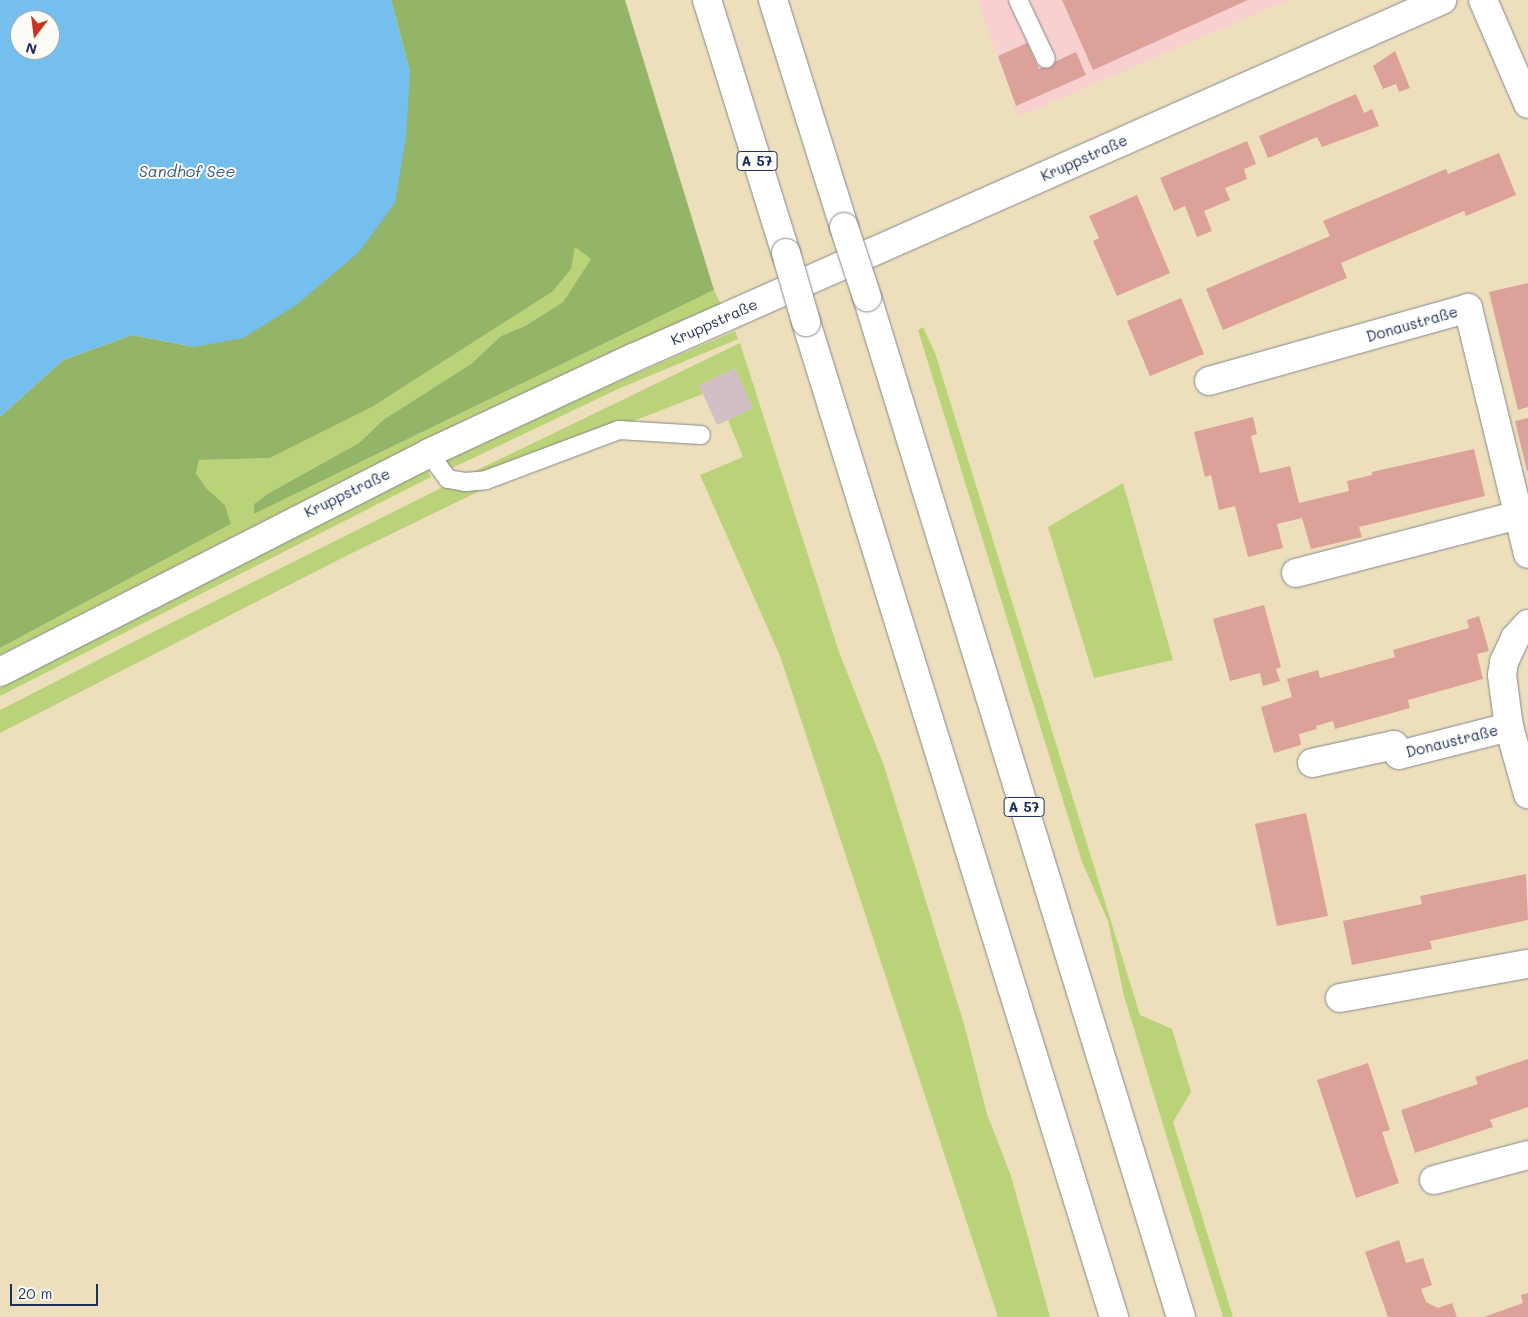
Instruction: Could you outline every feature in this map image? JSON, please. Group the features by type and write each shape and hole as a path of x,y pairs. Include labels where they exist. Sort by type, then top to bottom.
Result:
{"main road":[{"name":"A 57","path":"707,0 1114,1317"},
{"name":"A 57","path":"773,0 867,297 1181,1317"},
{"name":"Kruppstraße","path":"0,672 429,453 633,358 1442,0"},
{"path":"1483,0 1528,104"},
{"name":"Donaustraße","path":"1209,381 1468,308 1528,554"},
{"path":"1296,574 1519,515"},
{"name":"Donaustraße","path":"1528,624 1515,638 1504,662 1502,675 1509,727 1528,794"},
{"name":"Donaustraße","path":"1312,763 1394,745 1399,755 1509,727"},
{"path":"1340,998 1528,964"},
{"path":"1434,1180 1528,1155"}],"lane":[{"path":"1018,0 1046,59"},
{"path":"429,453 448,479 465,482 486,480 619,430 701,435"}],"shaded area":[{"path":"977,0 1288,0 1020,116"},
{"path":"735,368 754,408 717,425 699,385"}],"green space":[{"path":"391,0 625,0 714,290 254,514 254,504 269,493 359,443 383,420 471,364 501,336 525,326 563,302 591,259 575,247 571,269 552,292 372,407 270,458 199,460 196,473 207,489 225,505 231,524 0,648 0,417 63,360 132,335 194,347 410,72"},
{"path":"575,246 591,259 563,302 525,326 501,336 471,364 383,420 359,443 269,493 254,504 254,514 714,290 721,304 436,434 0,655 0,648 231,524 225,505 207,489 196,472 199,460 270,458 372,407 552,292"},
{"path":"923,327 935,353 1140,1015 1172,1029 1191,1092 1173,1122 1233,1317 1223,1317 1124,996 1108,921 1082,862 918,330"},
{"path":"735,331 738,339 618,389 450,469 445,461 614,383"},
{"path":"740,343 839,652 884,766 964,1024 987,1114 1011,1176 1050,1317 998,1317 780,656 700,475 743,457 728,420 753,408 735,368 699,385 703,394 491,476 465,476"},
{"path":"427,470 431,477 0,696 0,688"},
{"path":"496,483 348,555 0,733 0,710 143,637 449,484"},
{"path":"1123,483 1173,660 1094,678 1048,527"}],"water":[{"name":"Sandhof See","path":"0,0 391,0 410,72 406,136 395,203 359,252 296,305 243,338 194,347 132,335 63,360 0,417"}],"building":[{"path":"1062,0 1248,0 1093,70"},
{"path":"1027,43 1039,69 1076,52 1086,75 1016,106 998,56"},
{"path":"1395,51 1410,88 1399,92 1396,84 1383,89 1373,66"},
{"path":"1356,94 1364,113 1372,109 1379,126 1322,147 1317,137 1268,158 1259,136"},
{"path":"1247,141 1256,164 1244,169 1247,179 1225,188 1230,200 1204,211 1212,231 1197,237 1185,206 1174,211 1160,178"},
{"path":"1499,153 1516,195 1466,216 1464,211 1341,263 1347,278 1223,330 1206,289 1330,236 1323,221 1446,169 1448,174"},
{"path":"1137,195 1170,273 1117,296 1093,241 1099,238 1089,216"},
{"path":"1528,283 1528,407 1518,410 1489,292"},
{"path":"1181,298 1204,354 1150,376 1127,321"},
{"path":"1253,417 1257,434 1251,436 1260,473 1290,466 1299,503 1349,491 1347,481 1372,475 1372,472 1474,449 1485,496 1359,527 1362,537 1311,549 1302,518 1277,524 1283,548 1248,557 1235,506 1219,510 1211,475 1205,477 1194,432"},
{"path":"1528,418 1528,471 1527,471 1515,421"},
{"path":"1264,605 1281,667 1276,669 1280,681 1263,686 1260,673 1230,681 1213,619"},
{"path":"1479,616 1489,651 1477,654 1483,679 1408,700 1410,708 1335,729 1333,721 1316,726 1317,729 1299,734 1301,745 1274,753 1261,707 1292,697 1287,679 1318,670 1320,678 1395,657 1393,650 1469,628 1467,620"},
{"path":"1306,813 1328,916 1277,926 1255,824"},
{"path":"1526,874 1528,920 1430,941 1432,949 1352,965 1343,921 1422,904 1420,896"},
{"path":"1528,1059 1528,1107 1490,1120 1493,1127 1415,1153 1401,1110 1478,1084 1475,1077"},
{"path":"1368,1063 1390,1130 1382,1132 1399,1183 1356,1198 1317,1080"},
{"path":"1399,1240 1406,1263 1423,1258 1432,1285 1421,1289 1426,1302 1438,1308 1452,1303 1457,1317 1388,1317 1365,1252"},
{"path":"1528,1293 1528,1317 1484,1317 1523,1303 1521,1295"}]}
